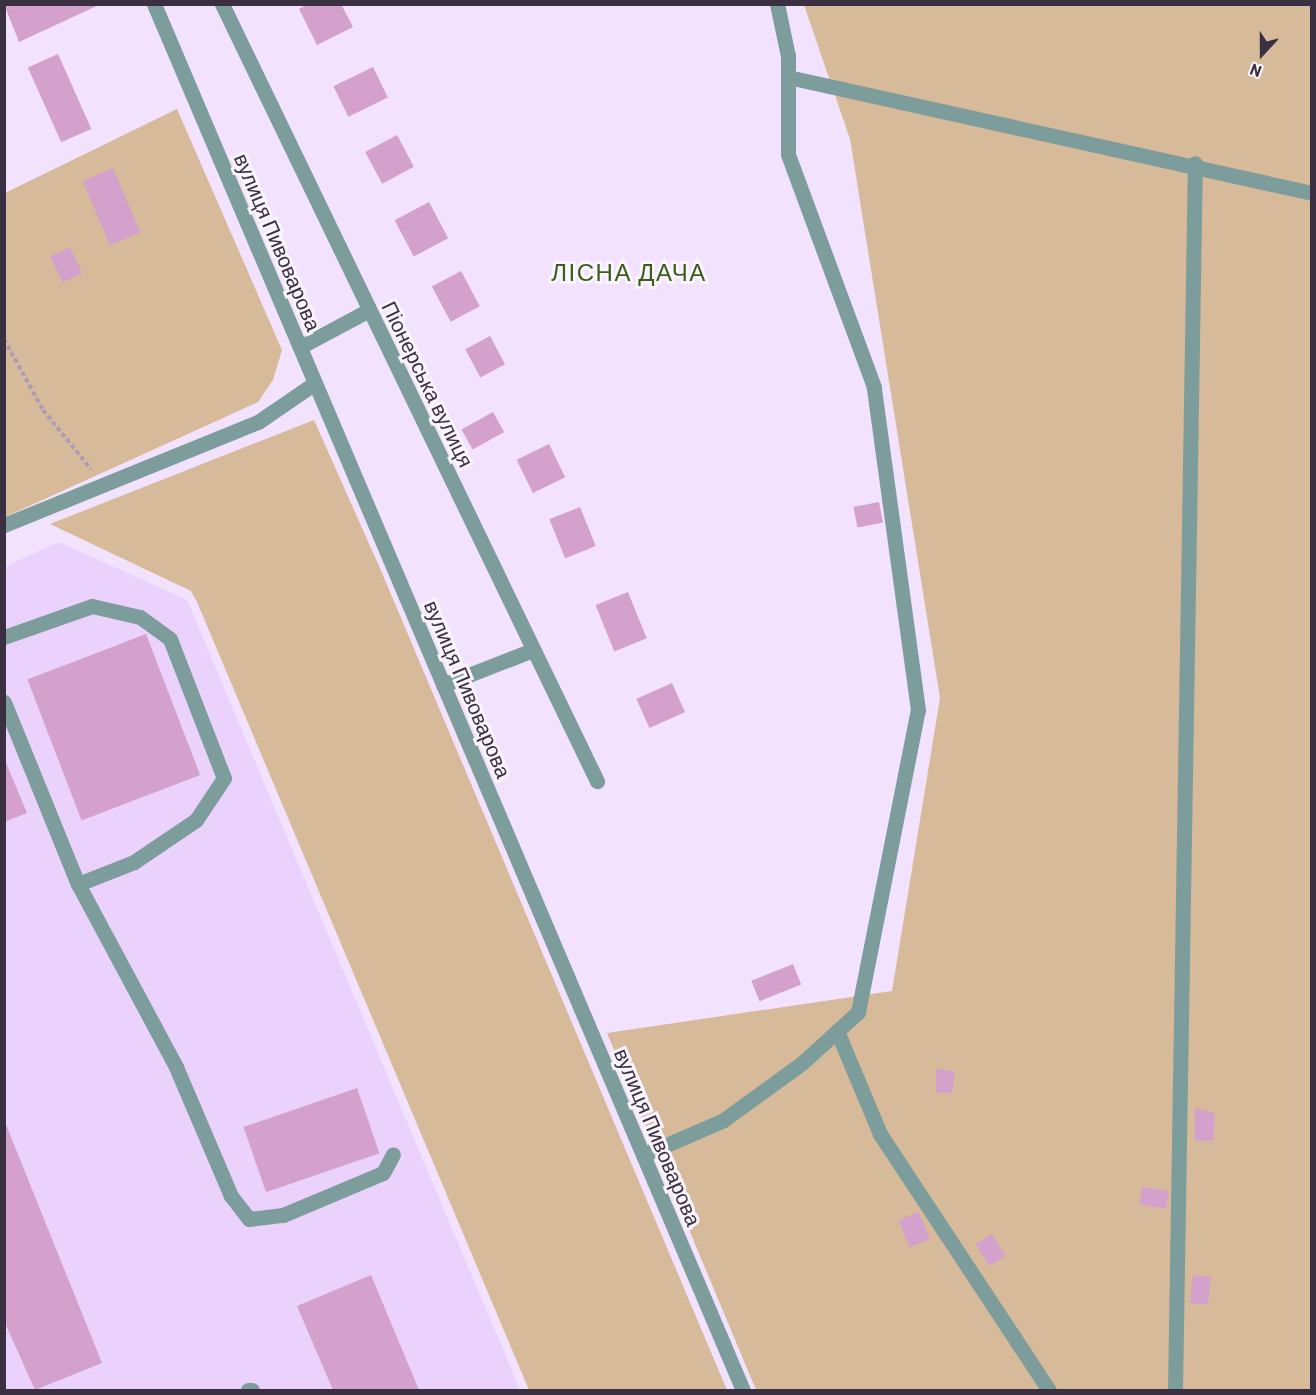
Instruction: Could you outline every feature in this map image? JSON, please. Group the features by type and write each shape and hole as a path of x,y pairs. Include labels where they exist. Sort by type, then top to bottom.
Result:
{"street":[{"name":"Піонерська вулиця","path":"222,4 597,781"},
{"path":"643,1155 722,1121 858,1012 918,710 874,387 788,154 788,77 777,4"},
{"name":"вулиця Пивоварова","path":"155,5 742,1390"},
{"path":"788,77 1194,163 1311,193"},
{"path":"1175,1390 1194,163"},
{"path":"300,347 369,310"},
{"path":"4,525 101,481 258,422 315,383"},
{"path":"4,637 92,606 140,617 170,639 224,778 196,820 134,862 78,884"},
{"path":"443,685 533,650"},
{"path":"4,702 78,884 176,1067 231,1196 249,1219 283,1215 382,1173 393,1154"},
{"path":"837,1031 880,1134 1048,1390"}],"path":[{"path":"4,339 43,411 101,481"}],"shaded area":[{"path":"804,5 1311,5 1311,1390 756,1390 607,1033 892,991 940,698 850,139"},
{"path":"177,109 282,350 273,380 258,402 5,517 5,193"},
{"path":"314,420 382,573 727,1390 529,1390 191,591 50,524"},
{"path":"59,542 187,600 520,1390 5,1390 4,567"}],"building":[{"path":"4,4 101,4 19,42"},
{"path":"308,4 341,4 353,27 317,45 299,9"},
{"path":"58,54 91,129 61,142 28,67"},
{"path":"373,67 388,98 348,117 333,86"},
{"path":"397,135 414,167 382,184 365,152"},
{"path":"113,168 140,232 110,245 83,181"},
{"path":"429,202 448,238 414,257 395,220"},
{"path":"70,247 82,273 62,283 50,256"},
{"path":"461,271 480,306 451,322 432,286"},
{"path":"490,336 505,364 480,377 465,349"},
{"path":"493,412 504,432 473,450 462,429"},
{"path":"549,444 565,477 533,493 517,460"},
{"path":"879,502 883,523 857,528 853,507"},
{"path":"580,507 596,546 565,558 549,519"},
{"path":"628,592 647,638 614,651 596,605"},
{"path":"146,634 200,775 82,820 27,680"},
{"path":"672,683 685,712 649,728 636,699"},
{"path":"4,758 27,813 4,822"},
{"path":"793,964 801,984 760,1001 751,981"},
{"path":"936,1068 955,1072 952,1093 936,1093"},
{"path":"357,1088 379,1153 266,1192 244,1127"},
{"path":"1195,1108 1215,1113 1213,1141 1195,1141"},
{"path":"5,1122 102,1363 35,1390 4,1321"},
{"path":"1142,1187 1169,1191 1166,1209 1139,1205"},
{"path":"919,1212 930,1239 909,1247 899,1220"},
{"path":"992,1234 1005,1256 989,1266 976,1244"},
{"path":"371,1275 419,1390 333,1390 297,1306"},
{"path":"1193,1275 1211,1277 1208,1305 1190,1303"}],"district":[{"name":"ЛІСНА ДАЧА","path":"629,272"}]}
